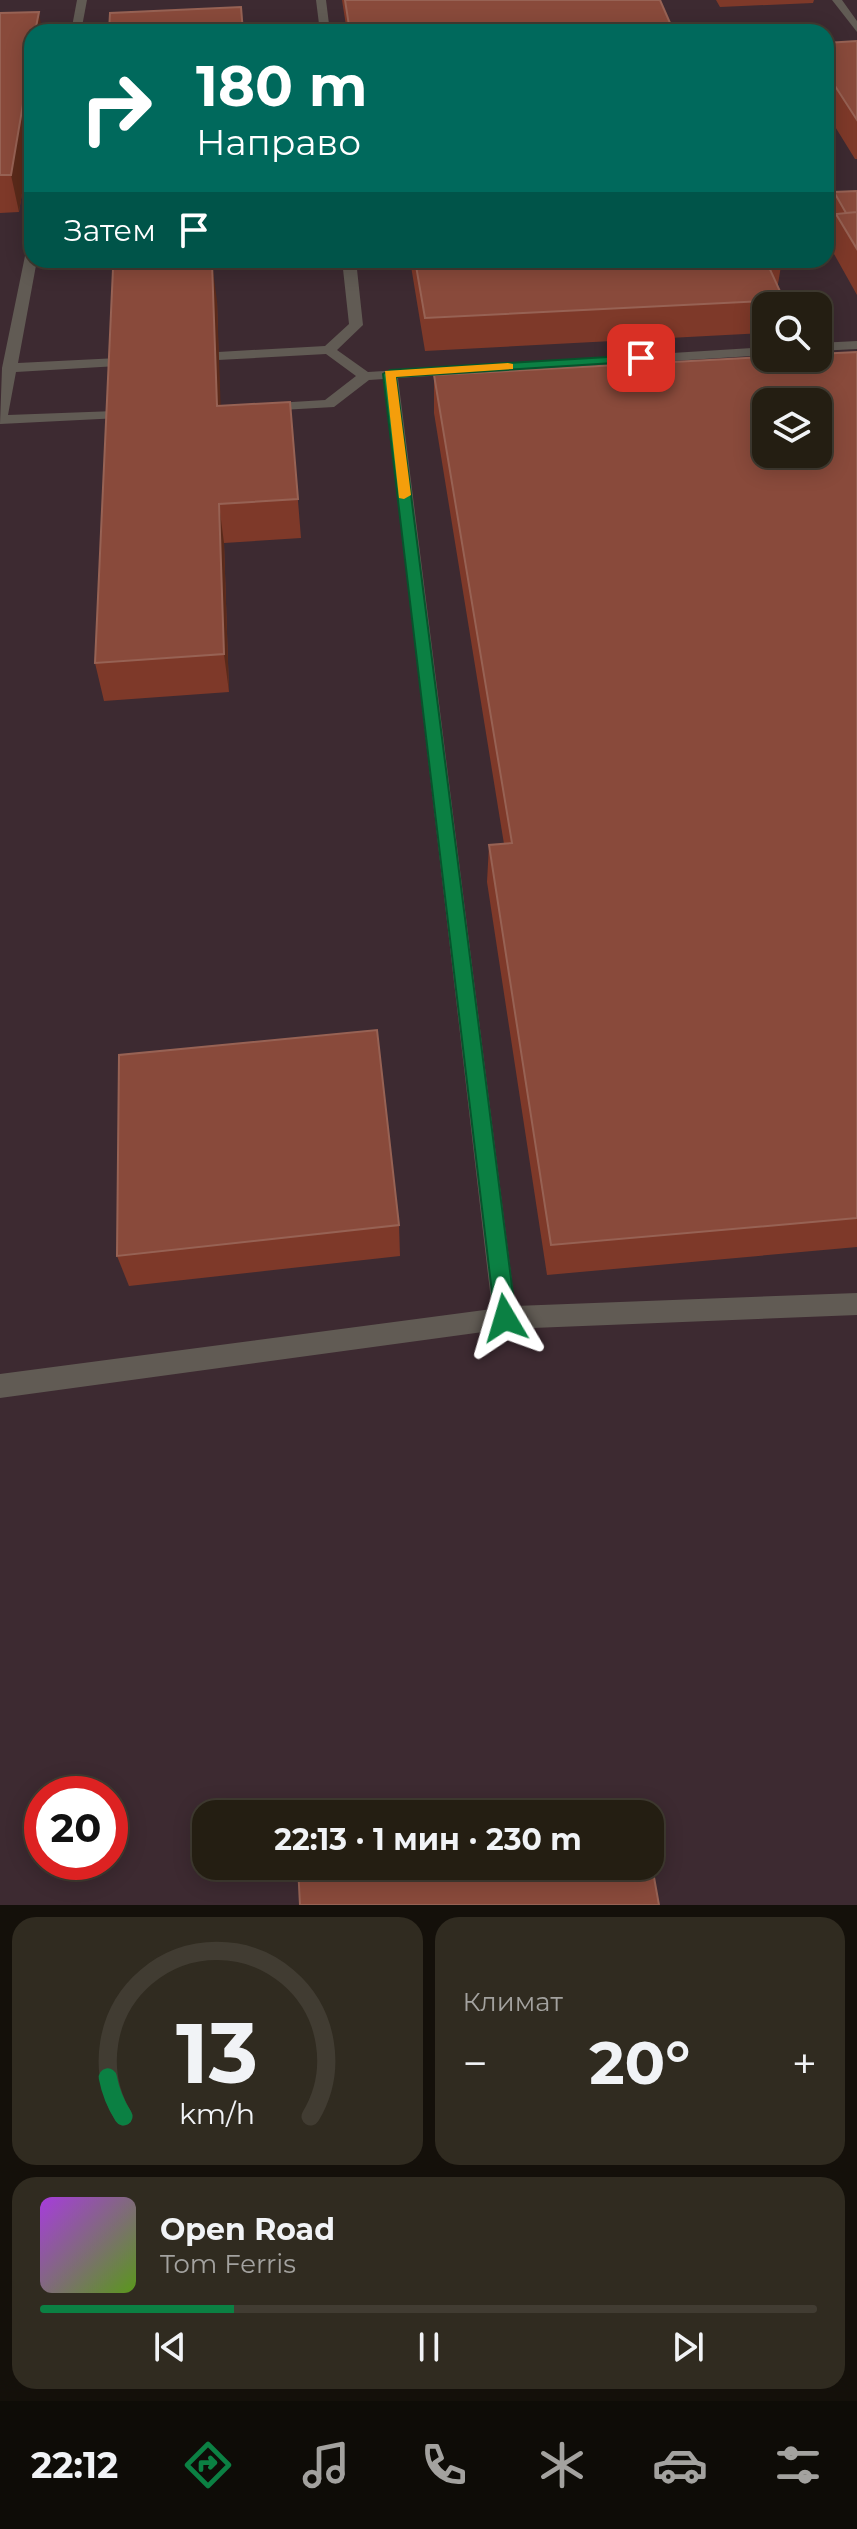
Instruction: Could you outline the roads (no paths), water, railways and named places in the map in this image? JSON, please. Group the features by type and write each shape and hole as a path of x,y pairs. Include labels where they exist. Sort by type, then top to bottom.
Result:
{"lane":[{"path":"78,24 82,0"},
{"path":"321,0 324,24"},
{"path":"837,0 857,29"},
{"path":"29,268 0,420 115,415"},
{"path":"329,350 356,325 350,268"},
{"path":"832,346 857,345"},
{"path":"218,356 329,350 365,376"},
{"path":"251,408 329,404 365,376 752,352"},
{"path":"9,368 118,362"},
{"path":"390,374 505,1318"},
{"path":"0,1386 505,1318 857,1304"}]}
